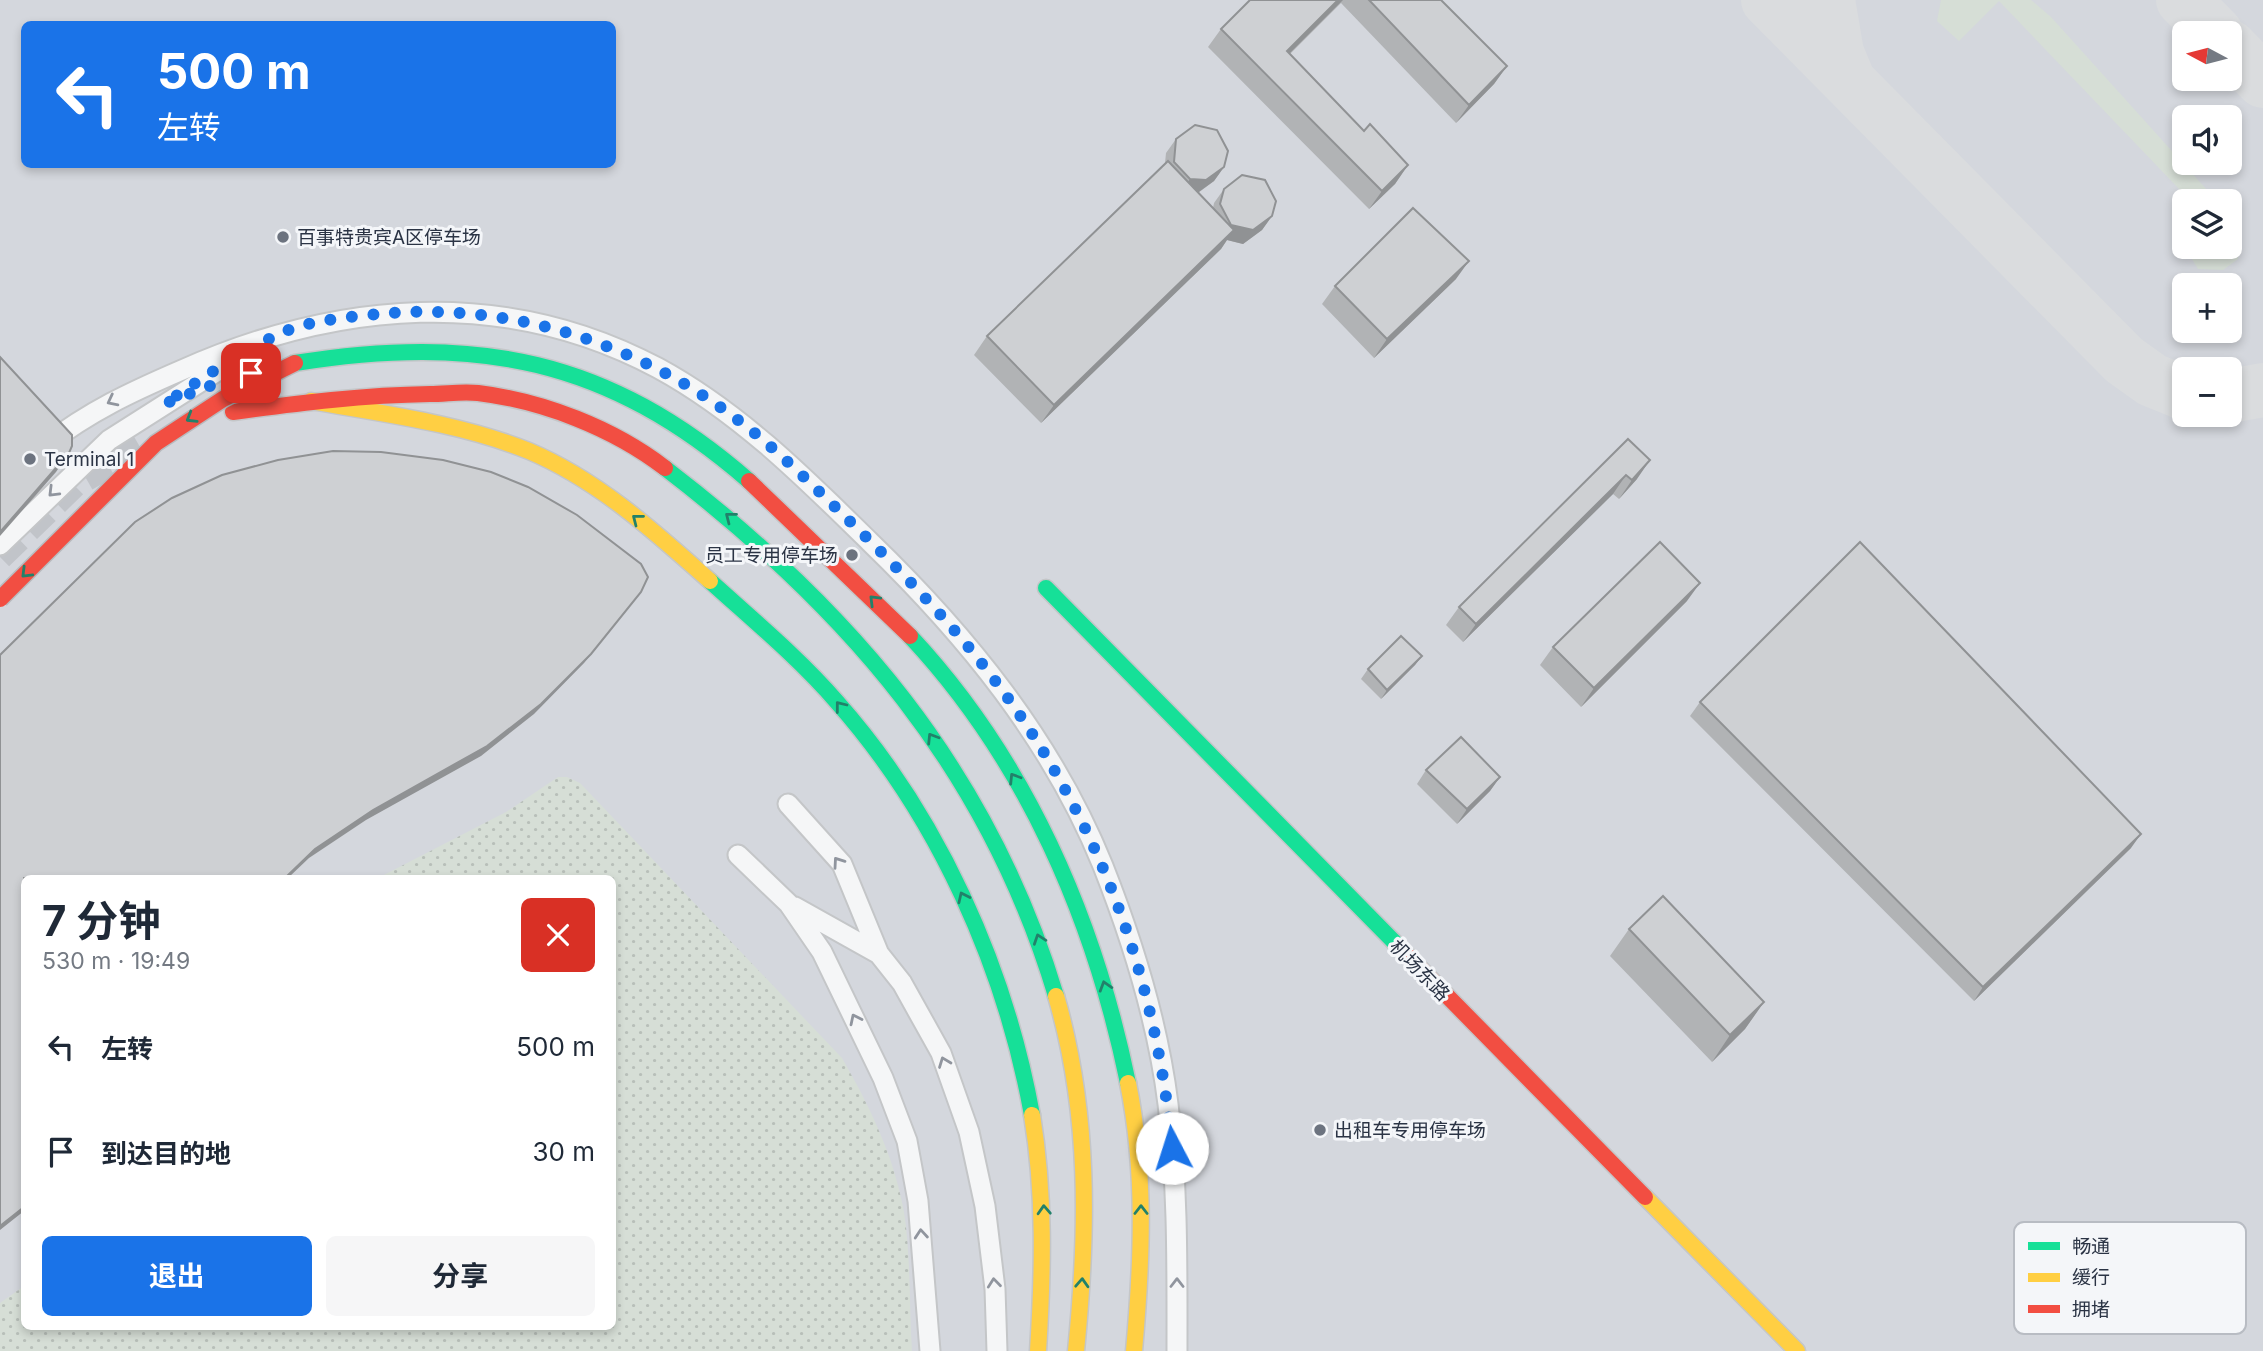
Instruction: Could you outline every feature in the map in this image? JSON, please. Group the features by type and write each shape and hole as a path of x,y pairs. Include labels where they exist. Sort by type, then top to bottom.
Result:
{"main road":[{"path":"0,599 156,443 181,424 236,391 295,363 364,351 488,353 581,376 646,405 712,450 799,526 898,623 974,712 1034,810 1091,941 1117,1025 1134,1110 1141,1178 1141,1247 1134,1351"},
{"path":"233,412 386,394 478,393 567,416 635,445 735,521 829,606 920,718 987,825 1038,935 1067,1035 1082,1120 1086,1211 1076,1351"},
{"path":"311,401 479,433 530,452 573,473 668,544 826,689 890,770 949,867 988,950 1019,1046 1038,1143 1044,1210 1046,1281 1038,1351"},
{"name":"机场东路","path":"1046,588 1797,1351"}],"street":[{"path":"29,460 82,417 211,357 288,330 355,316 436,310 544,325 594,340 658,368 734,417 822,495 932,603 1006,691 1069,796 1102,864 1153,1019 1168,1101 1174,1172 1177,1351"},
{"path":"0,545 109,440 223,365 288,330"},
{"path":"164,404 230,378 295,363"},
{"path":"788,804 842,864 879,954 902,983 941,1053 969,1132 988,1234 995,1289 997,1351"},
{"path":"738,855 789,904 822,952 883,1078 907,1141 918,1201 930,1351"},
{"path":"789,904 879,954"}],"shaded area":[{"path":"0,0 2263,0 2263,1351 0,1351"},
{"path":"1941,0 2031,0 2051,17 2172,151 2172,175 2194,175 2206,189 2179,189 1999,1 1959,41 1937,21"},
{"path":"2192,259 2238,259 2223,270 2198,269"},
{"path":"558,777 567,777 580,783 842,1058 880,1132 900,1191 908,1246 912,1351 0,1351 0,1303 21,1288 21,1330 616,1330 616,875 384,875 506,812"}],"building":[{"path":"1250,0 1338,0 1287,51 1364,131 1370,124 1408,165 1382,191 1221,29"},
{"path":"1369,0 1441,0 1507,66 1469,105"},
{"path":"1195,125 1217,130 1228,151 1224,167 1206,180 1190,179 1174,162 1176,139"},
{"path":"1168,161 1234,230 1054,405 987,336"},
{"path":"1242,175 1265,180 1276,201 1272,216 1253,230 1231,225 1220,204 1224,189"},
{"path":"1413,208 1469,261 1387,339 1335,286"},
{"name":"Terminal 1","path":"0,357 72,435 72,446 69,453 0,532"},
{"path":"1628,439 1650,460 1632,480 1626,475 1476,624 1459,607"},
{"path":"333,451 381,452 443,460 491,472 528,487 577,515 641,564 648,577 641,592 591,654 541,704 487,746 373,810 315,849 288,875 21,875 21,1209 0,1226 0,655 135,522 172,498 222,475 278,460"},
{"path":"1660,542 1700,583 1594,688 1553,647"},
{"path":"1860,542 2141,834 1983,987 1700,702"},
{"path":"1401,636 1422,656 1387,690 1368,669"},
{"path":"1461,737 1500,777 1467,809 1426,770"},
{"path":"1663,896 1764,1002 1730,1035 1629,929"}],"taxiway":[{"path":"1768,0 2124,360 2152,380 2172,388"},
{"path":"1828,0 1837,53 1847,77"},
{"path":"2183,0 2204,21"},
{"path":"2242,59 2263,81"},
{"path":"2242,394 2263,390"}],"tunnel":[{"path":"0,557 74,485 140,447"}],"traffic: fast":[{"path":"295,363 361,355 422,352 481,355 537,365 591,382 644,407 696,439 749,481"},
{"path":"665,468 732,522 794,578 852,637 904,700 951,766 992,838 1027,914 1056,996"},
{"path":"710,581 807,670 837,702 873,746 936,843 985,949 1020,1059 1032,1115"},
{"path":"1046,588 1406,954"},
{"path":"910,636 951,684 988,735 1021,788 1050,844 1096,961 1128,1083"}],"traffic: slow":[{"path":"311,401 449,426 529,451 579,477 625,508 710,581"},
{"path":"1056,996 1075,1084 1083,1172 1083,1261 1076,1351"},
{"path":"1128,1083 1138,1150 1141,1217 1134,1351"},
{"path":"1032,1115 1042,1233 1038,1351"},
{"path":"1645,1197 1797,1351"}],"traffic: jam":[{"path":"0,599 156,443 223,399 295,363"},
{"path":"233,412 356,398 478,393 527,402 576,419 623,441 665,468"},
{"path":"749,481 910,636"},
{"path":"1406,954 1645,1197"}],"place":[{"name":"百事特贵宾A区停车场","path":"283,237"},
{"name":"Terminal 1","path":"30,459"},
{"name":"员工专用停车场","path":"852,555"},
{"name":"出租车专用停车场","path":"1320,1130"}],"route":[{"path":"251,373 230,378 164,404 223,365 288,330 355,316 436,310 544,325 594,340 658,368 734,417 822,495 932,603 1006,691 1069,796 1102,864 1153,1019 1168,1101 1172,1148"}]}
